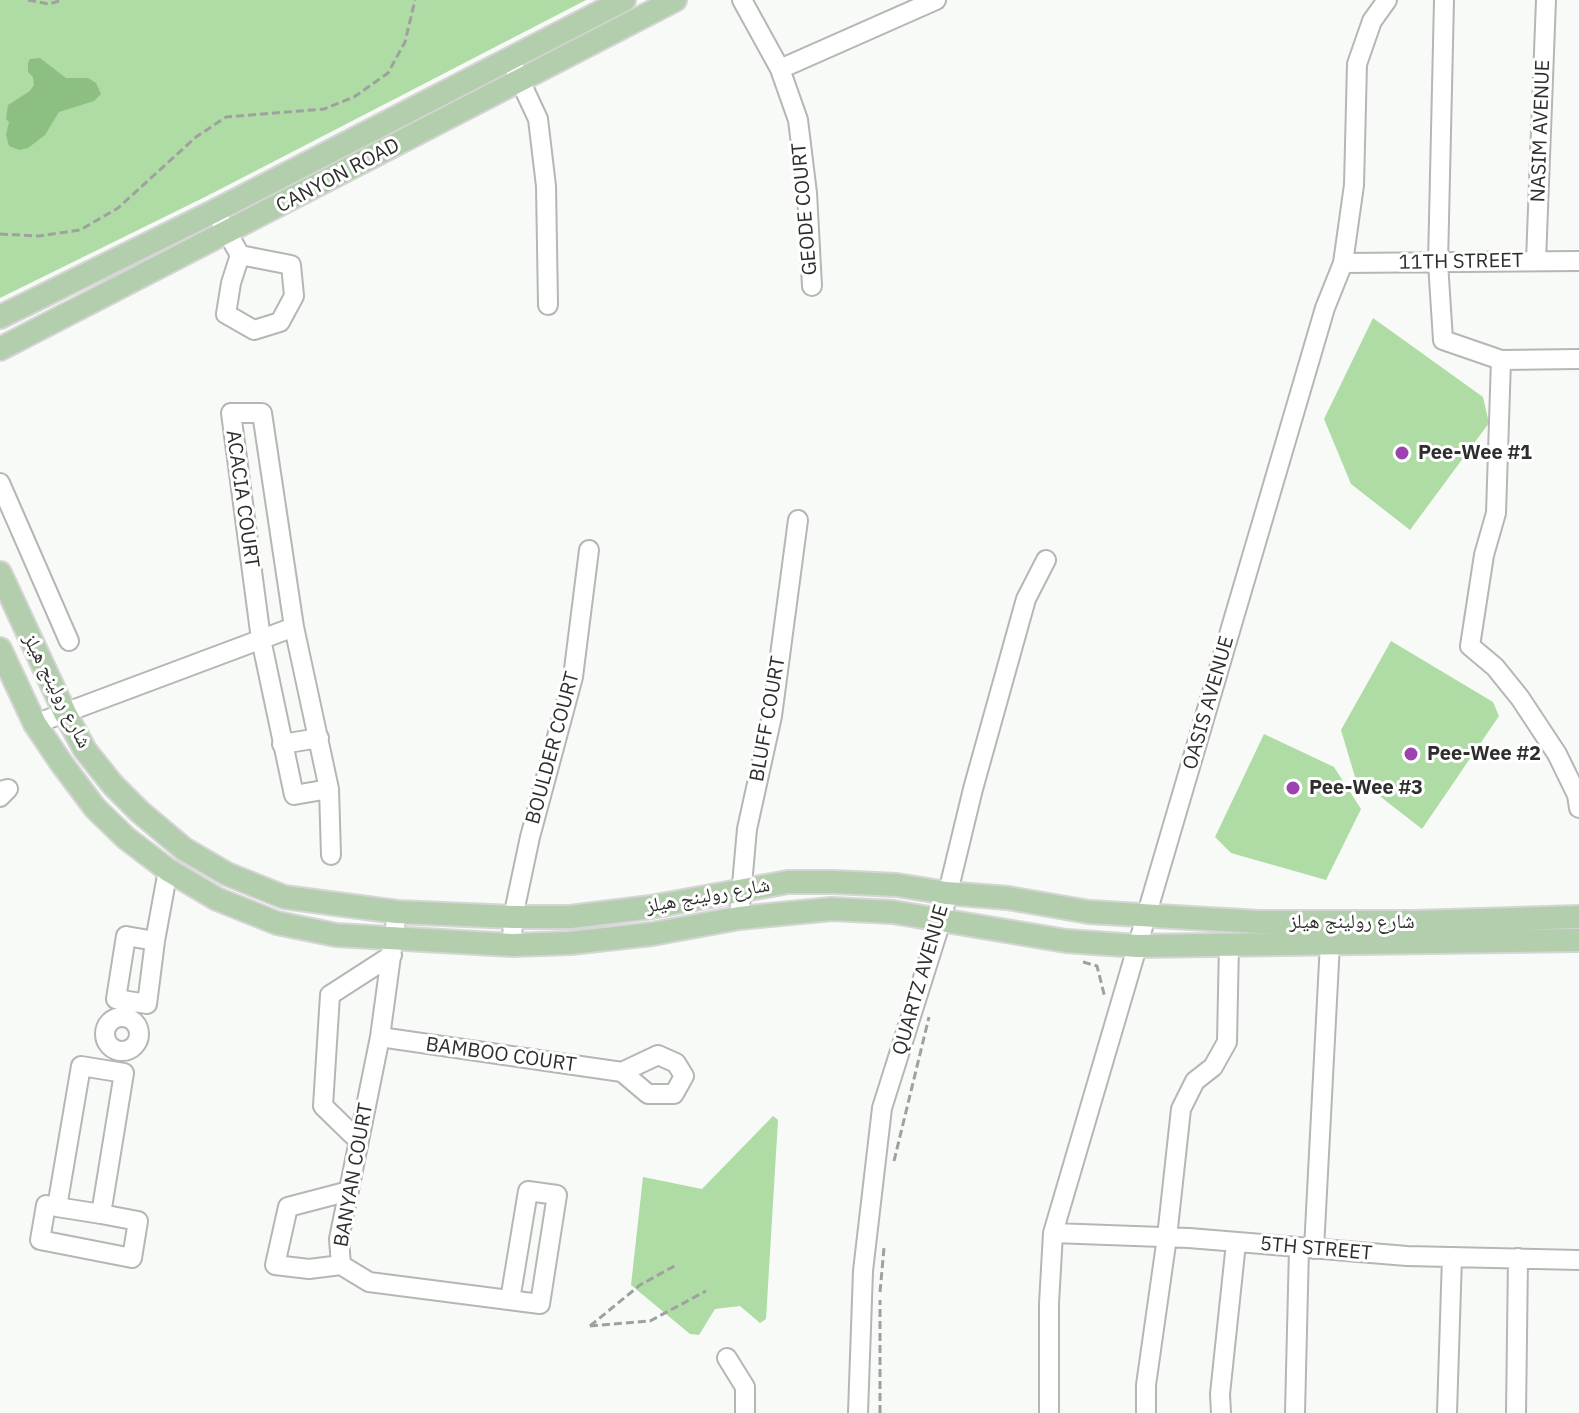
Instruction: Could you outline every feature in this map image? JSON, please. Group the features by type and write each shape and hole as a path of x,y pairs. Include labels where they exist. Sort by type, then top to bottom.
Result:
{"main road":[{"name":"CANYON ROAD","path":"0,317 215,211 624,0"},
{"name":"CANYON ROAD","path":"0,349 675,0"},
{"name":"شارع رولينج هيلز","path":"0,573 5,598 65,713 85,750 113,785 184,849 227,874 284,897 397,912 513,917 584,915 651,907 788,882 834,882 897,885 1008,898 1089,912 1259,922 1416,922 1579,917"},
{"name":"شارع رولينج هيلز","path":"0,649 35,724 95,808 126,838 168,870 217,899 277,923 393,947 570,943 652,934 739,918 832,909 893,912 1066,941 1137,946 1579,940"}],"street":[{"name":"GEODE COURT","path":"742,0 780,69 798,120 807,193 812,286"},
{"path":"780,69 936,0"},
{"name":"OASIS AVENUE","path":"1049,1413 1049,1304 1053,1233 1325,308 1343,263 1355,173 1357,64 1372,21 1387,0"},
{"path":"1444,0 1438,263 1443,340 1501,360 1579,359"},
{"name":"NASIM AVENUE","path":"1536,261 1546,0"},
{"path":"510,59 538,119 546,186 548,305"},
{"path":"215,211 240,255 226,314 254,330 280,322 294,296 291,265 240,255"},
{"name":"11TH STREET","path":"1343,263 1579,261"},
{"path":"1501,360 1496,513 1484,555 1470,646 1495,667 1520,698 1557,754 1577,795 1579,808"},
{"name":"ACACIA COURT","path":"329,789 294,795 261,639 231,413 262,413 294,627 329,789 331,855"},
{"path":"0,483 69,641"},
{"name":"BLUFF COURT","path":"739,918 747,829 772,716 798,520"},
{"name":"BOULDER COURT","path":"512,945 513,917 530,837 573,677 589,550"},
{"name":"QUARTZ AVENUE","path":"858,1413 863,1271 882,1108 941,921 1026,599 1046,560"},
{"path":"35,724 294,627"},
{"path":"282,744 319,738"},
{"path":"0,791 8,789 0,797"},
{"path":"110,1071 116,1050 105,1039 106,1027 129,1009 147,1004 168,870"},
{"name":"BANYAN COURT","path":"397,912 380,1037 339,1239 341,1265 369,1282 540,1304 557,1195 528,1191 510,1300"},
{"path":"129,1009 116,999 126,936 155,941"},
{"path":"1295,1413 1330,943"},
{"path":"1146,1413 1146,1385 1181,1109 1195,1081 1213,1067 1227,1042 1229,944"},
{"path":"359,1141 323,1106 330,995 393,947"},
{"name":"BAMBOO COURT","path":"380,1037 622,1072"},
{"path":"57,1207 81,1066 124,1073 101,1214"},
{"path":"341,1265 309,1269 275,1265 288,1207 349,1191"},
{"path":"46,1205 101,1214 138,1221 132,1258 40,1240 46,1205"},
{"name":"5TH STREET","path":"1053,1233 1167,1237 1452,1257 1579,1260"},
{"path":"1221,1413 1236,1243"},
{"path":"1447,1413 1452,1257"},
{"path":"1516,1413 1518,1258"},
{"path":"727,1358 745,1387 745,1413"}],"path":[{"path":"28,0 49,4 62,0"},
{"path":"0,234 39,236 80,230 118,208 196,137 226,117 324,109 354,97 388,73 405,42 415,0"},
{"path":"1075,960 1097,966 1107,1007"},
{"path":"894,1163 929,1018"},
{"path":"880,1413 880,1294 885,1236"},
{"path":"678,1264 640,1285 590,1326 650,1321 706,1291"}],"shaded area":[{"path":"0,0 586,0 207,196 0,298"},
{"path":"40,58 66,78 88,78 96,83 101,94 94,101 59,112 45,135 28,148 19,150 9,146 6,135 8,105 30,91 34,85 28,63 30,59"},
{"name":"Pee-Wee #1","path":"1373,318 1483,397 1489,423 1410,530 1351,484 1324,419"},
{"name":"Pee-Wee #2","path":"1391,641 1493,702 1499,716 1422,829 1355,777 1341,730"},
{"name":"Pee-Wee #3","path":"1264,734 1334,767 1361,809 1326,880 1231,853 1215,837"},
{"path":"773,1116 778,1120 766,1319 760,1323 740,1306 715,1309 699,1335 690,1334 631,1285 643,1177 702,1189"}],"place":[{"name":"Pee-Wee #1","path":"1402,453"},
{"name":"Pee-Wee #2","path":"1411,754"},
{"name":"Pee-Wee #3","path":"1293,788"}]}
